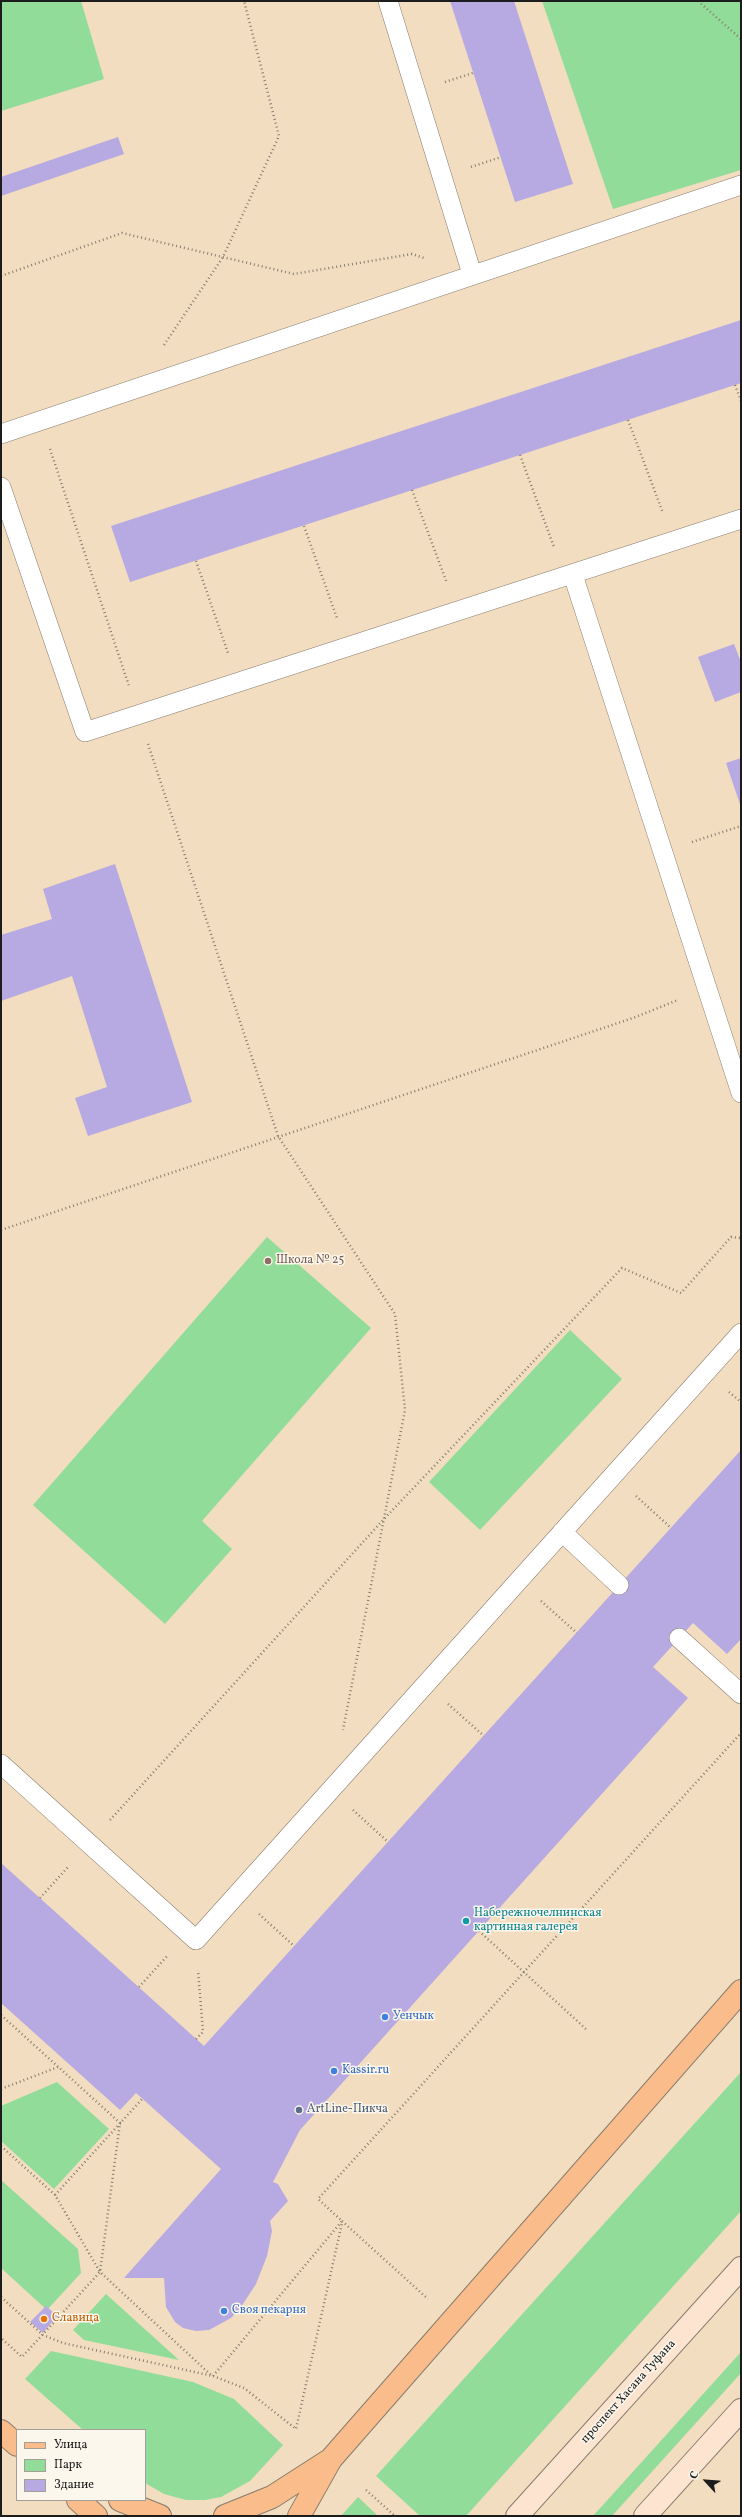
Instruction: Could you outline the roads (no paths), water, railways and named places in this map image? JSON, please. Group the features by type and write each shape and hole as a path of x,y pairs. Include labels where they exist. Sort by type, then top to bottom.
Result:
{"main road":[{"path":"299,2516 331,2459 450,2320 741,1991"},
{"name":"проспект Хасана Туфана","path":"517,2516 741,2268"},
{"path":"646,2516 741,2410"},
{"path":"1,2431 16,2445"},
{"path":"225,2516 272,2497 331,2459"},
{"path":"79,2501 96,2516"},
{"path":"122,2501 160,2516"}],"lane":[{"path":"388,1 472,274"},
{"path":"1,434 472,274 741,185"},
{"path":"1,487 85,732 741,519"},
{"path":"569,576 663,851 741,1093"},
{"path":"1,1764 192,1936 237,1894 741,1333"},
{"path":"562,1532 619,1585"},
{"path":"679,1638 741,1694"}],"place":[{"name":"Школа № 25","path":"268,1261"},
{"name":"Набережночелнинская картинная галерея","path":"466,1921"},
{"name":"Уенчык","path":"385,2017"},
{"name":"Kassir.ru","path":"334,2071"},
{"name":"ArtLine-Пикча","path":"299,2110"},
{"name":"Своя пекарня","path":"224,2311"},
{"name":"Славица","path":"44,2319"}]}
